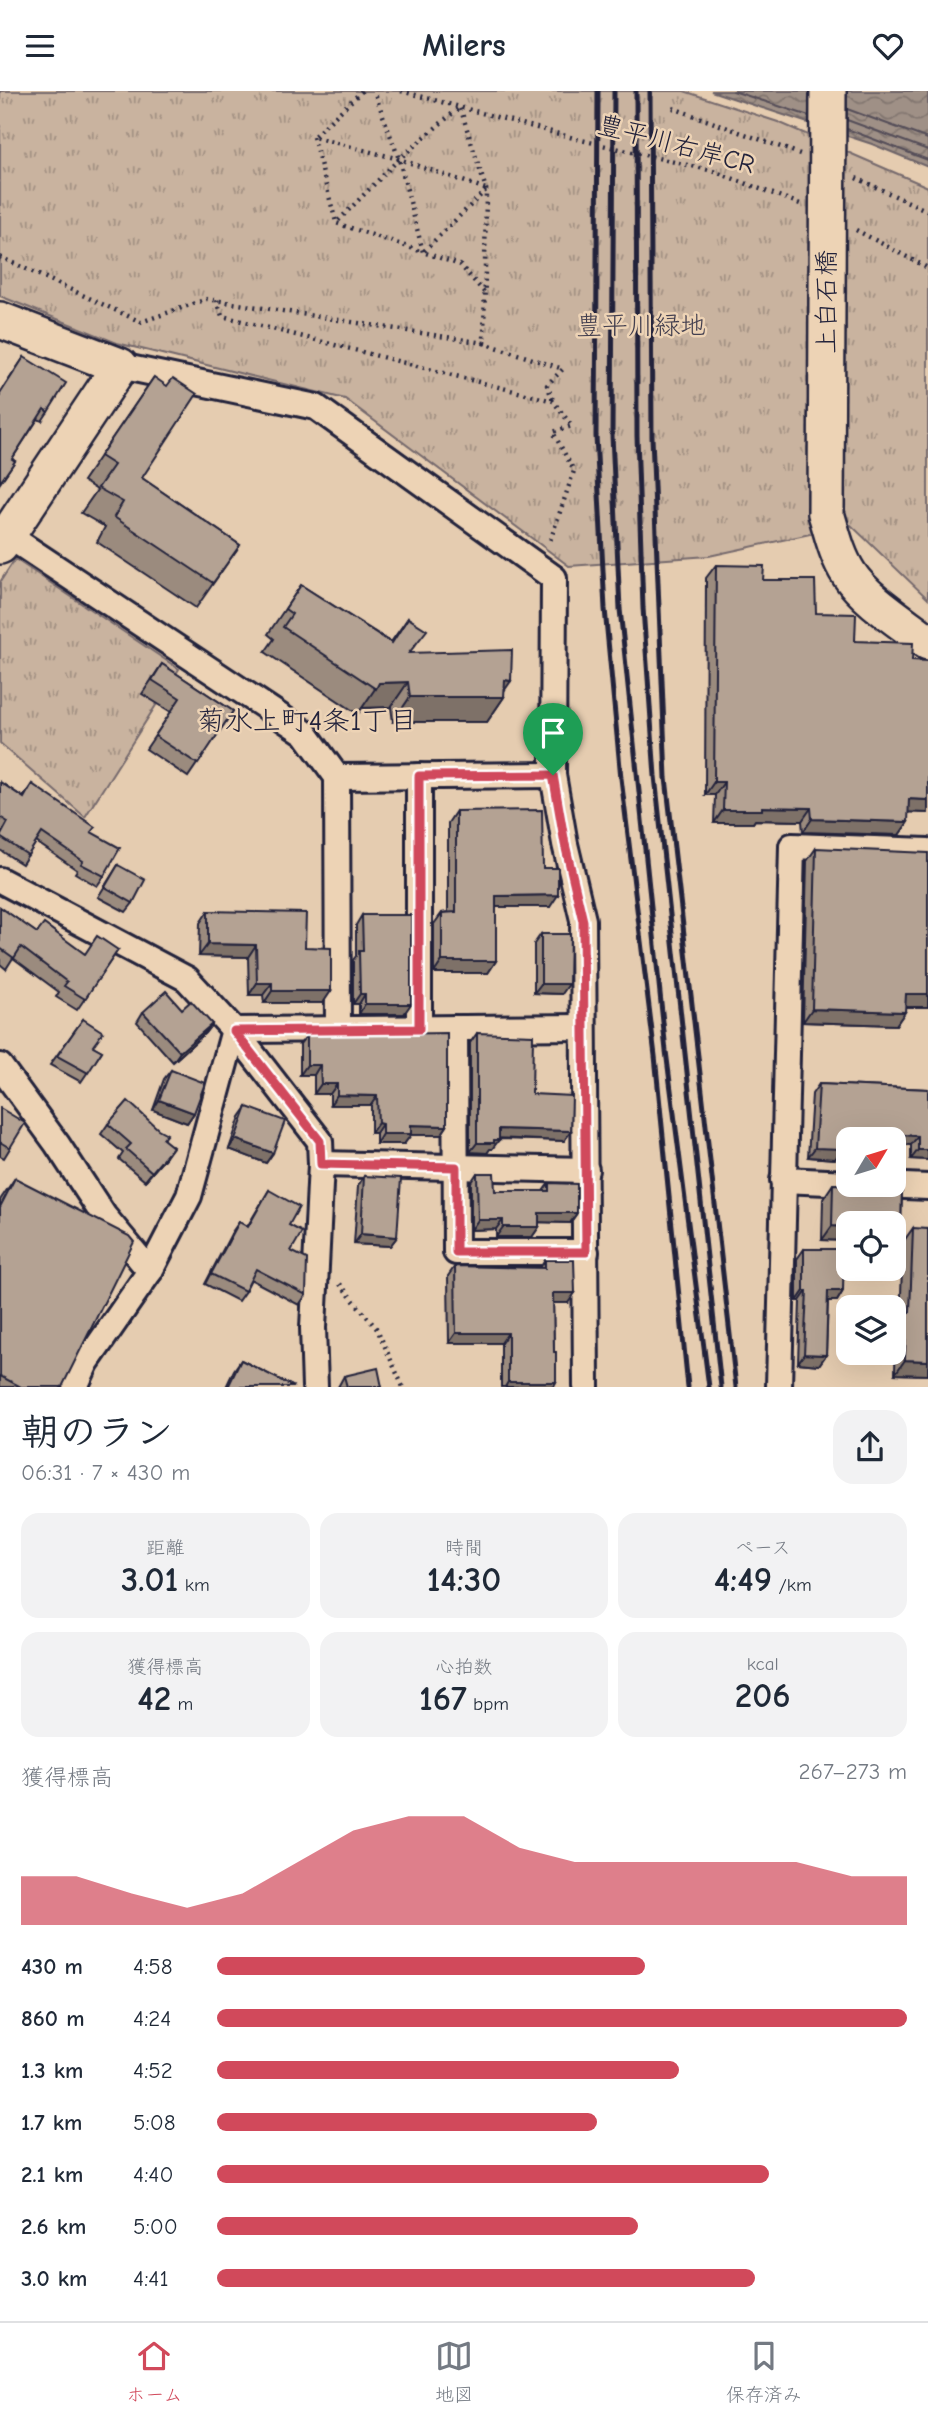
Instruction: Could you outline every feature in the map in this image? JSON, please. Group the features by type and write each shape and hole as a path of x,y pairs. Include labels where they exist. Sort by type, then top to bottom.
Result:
{"street":[{"name":"上白石橋","path":"828,91 826,513 837,551 849,575 867,594 928,642"},
{"path":"0,320 120,366 316,407 554,578 553,775 565,844 583,921 586,1387"},
{"path":"120,366 4,540 305,733 337,777 338,1030"},
{"path":"337,777 553,775"},
{"path":"419,776 419,1029"},
{"path":"779,1387 792,846 928,851"},
{"path":"0,880 187,979 234,1031 320,1141 313,1328 315,1387"},
{"path":"234,1031 583,1027"},
{"path":"456,1028 456,1252 586,1252"},
{"path":"75,1387 86,1363 150,1271 190,1196 234,1031"},
{"path":"0,1066 57,1144 104,1216 150,1271"},
{"path":"321,1164 586,1170"},
{"path":"783,1180 836,1182"},
{"path":"906,1186 928,1187"}],"path":[{"path":"313,137 362,91"},
{"path":"374,91 399,159 423,252"},
{"name":"豊平川右岸CR","path":"401,91 680,165 713,171 803,205"},
{"path":"337,223 399,159 460,107 486,189 484,343"},
{"path":"313,137 399,159 486,189"},
{"path":"313,137 337,223"},
{"path":"423,252 486,189"},
{"path":"337,223 460,265 485,293"},
{"path":"846,225 928,268"},
{"path":"0,257 141,321 207,299 217,300 484,343 563,369 547,385 553,401 572,426 553,432 574,471 563,508 539,568"},
{"path":"217,300 222,316 553,401"},
{"path":"336,1279 377,1328 403,1387"}],"green space":[{"name":"豊平川緑地","path":"0,91 684,91 778,122 928,187 928,599 851,525 709,556 569,566 345,399 117,343 0,296"},
{"path":"15,559 179,669 85,817 0,743 0,582"}],"water":[{"path":"711,91 928,91 928,167 872,144"}],"building":[{"path":"24,357 66,383 48,412 44,409 1,481 0,394"},
{"path":"154,377 167,386 173,378 197,394 142,478 240,545 213,583 114,517 123,502 98,488 114,465 100,456"},
{"path":"716,565 764,566 763,580 815,580 816,613 856,614 855,641 913,643 912,660 928,661 928,800 909,799 908,822 812,819 811,808 762,807 762,810 723,810 724,782 714,782"},
{"path":"301,585 392,643 408,618 427,630 409,653 512,650 511,681 505,680 504,697 410,697 408,682 379,683 376,689 283,627 292,614 285,609"},
{"path":"162,664 233,711 198,764 155,736 180,698 152,680"},
{"path":"0,782 24,798 32,784 95,827 91,832 120,848 104,876 81,864 83,861 42,833 28,855 0,837 8,822 0,817"},
{"path":"542,810 543,868 558,868 558,895 496,896 496,961 442,961 442,913 456,912 456,811"},
{"path":"816,848 928,853 928,994 906,994 905,1012 812,1009"},
{"path":"118,865 145,880 133,903 105,887"},
{"path":"0,907 37,933 44,924 85,954 97,936 118,950 85,999 64,986 67,982 21,947 14,958 0,948"},
{"path":"208,911 306,913 305,947 331,948 331,991 272,991 272,983 257,983 256,945 208,944"},
{"path":"362,915 411,915 411,1004 365,1004 365,994 360,994"},
{"path":"541,934 570,934 569,984 541,984"},
{"path":"166,991 182,1009 191,1001 212,1024 180,1052 143,1012"},
{"path":"83,1019 103,1032 93,1046 102,1051 88,1073 57,1056"},
{"path":"447,1033 447,1126 411,1125 411,1134 382,1134 382,1124 378,1123 377,1096 337,1095 337,1084 321,1084 320,1065 307,1065 307,1035"},
{"path":"477,1033 533,1035 532,1094 572,1096 571,1131 499,1129 499,1140 494,1140 494,1143 477,1143"},
{"path":"171,1070 205,1083 194,1113 159,1100"},
{"path":"819,1084 928,1089 928,1150 918,1150 918,1136 906,1135 906,1127 836,1127 836,1149 815,1148"},
{"path":"128,1101 167,1134 163,1139 173,1147 152,1172 126,1149 131,1144 108,1124"},
{"path":"247,1107 285,1121 273,1153 235,1139"},
{"path":"0,1108 25,1123 10,1148 0,1142"},
{"path":"477,1173 494,1173 495,1191 549,1191 549,1183 577,1184 577,1213 539,1213 539,1227 503,1227 503,1220 478,1220"},
{"path":"364,1176 401,1178 397,1237 361,1234"},
{"path":"15,1178 129,1236 134,1242 62,1387 21,1387 0,1376 0,1207"},
{"path":"833,1184 836,1184 836,1197 902,1197 901,1211 836,1211 836,1226 832,1226"},
{"path":"269,1190 299,1207 289,1225 302,1232 291,1251 307,1259 306,1295 256,1269 245,1291 211,1274 239,1222 248,1227"},
{"path":"913,1228 928,1229 928,1361 906,1360 906,1312 910,1312"},
{"path":"804,1249 836,1249 836,1281 843,1281 843,1291 828,1291 826,1355 804,1354 807,1291 804,1291"},
{"path":"545,1260 574,1260 575,1293 553,1293 556,1382 508,1382 508,1333 456,1333 455,1266 545,1268"},
{"path":"241,1360 294,1387 228,1387"},
{"path":"378,1368 382,1387 347,1387 344,1376"}],"railway":[{"path":"598,91 596,436 605,609 621,778 655,1056 688,1387"},
{"path":"614,91 612,435 620,609 666,1051 709,1387"},
{"path":"636,91 637,436 643,608 655,776 721,1387"},
{"path":"650,91 652,437 666,778 736,1387"}],"district":[{"name":"菊水上町4条1丁目","path":"307,721"}],"route":[{"path":"553,775 565,844 583,921 586,1252 456,1252 456,1167 321,1164 320,1141 234,1031 419,1029 419,776 553,775"}]}
